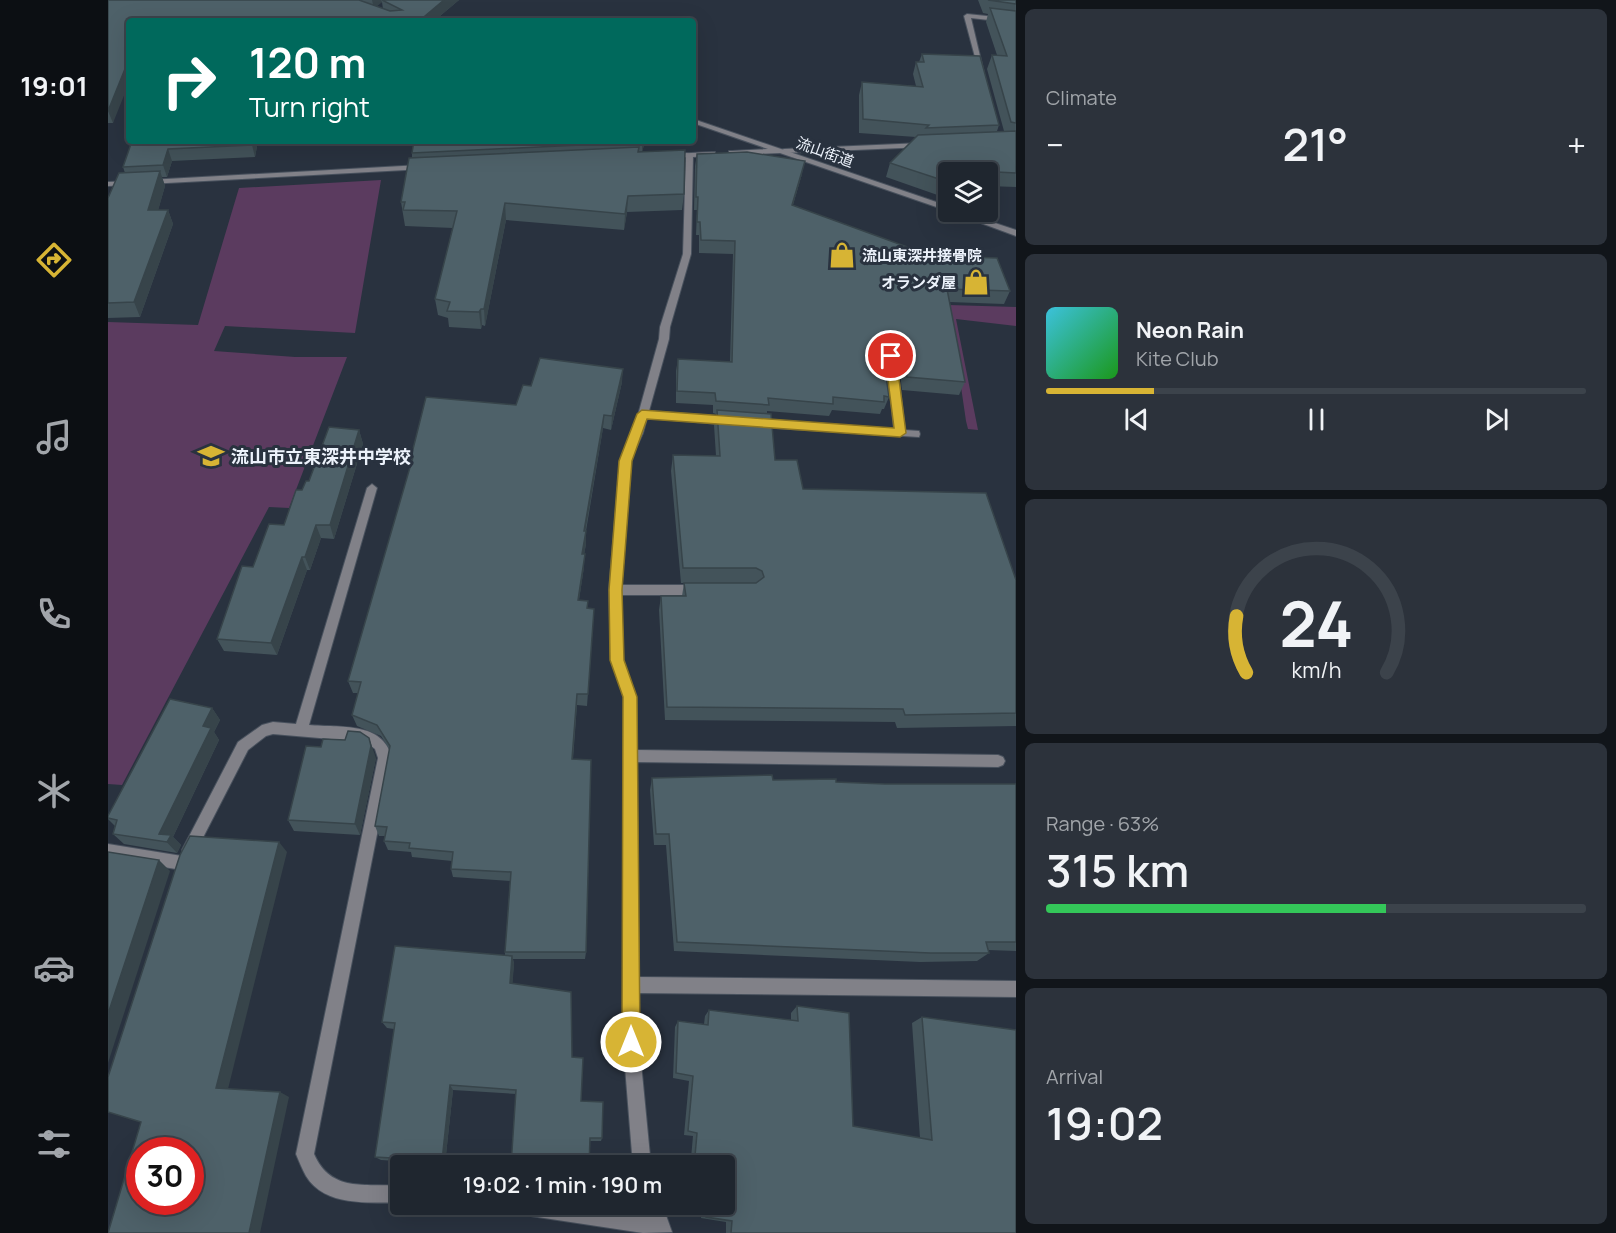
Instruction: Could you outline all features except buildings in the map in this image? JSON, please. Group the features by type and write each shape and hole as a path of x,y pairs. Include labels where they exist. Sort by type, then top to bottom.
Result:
{"street":[{"path":"986,84 967,16 1016,21"},
{"name":"流山街道","path":"696,122 938,205"},
{"path":"655,157 931,144"},
{"path":"641,1155 631,1042 630,697 617,660 615,590 626,461 642,414 687,254 689,155"},
{"path":"108,184 436,166"},
{"path":"986,222 1016,232"},
{"path":"891,356 900,433"},
{"path":"642,414 915,434"},
{"path":"301,730 372,488"},
{"path":"615,590 706,590"},
{"path":"108,851 180,869 243,746 262,731 273,728 368,736 376,740 383,748 385,758 305,1154 310,1172 318,1182 329,1188 390,1193"},
{"path":"629,756 998,761"},
{"path":"630,984 1016,989"},
{"path":"576,1215 663,1230"},
{"path":"657,1215 663,1230"}],"shaded area":[{"name":"流山市立東深井中学校","path":"381,180 355,333 225,326 214,351 295,357 347,357 289,508 269,507 122,785 108,784 108,322 198,325 239,188"},
{"path":"949,305 1016,307 1016,326 956,319 978,430 968,429 966,421"}],"place":[{"name":"流山東深井接骨院","path":"842,255"},
{"name":"オランダ屋","path":"976,282"},
{"name":"流山市立東深井中学校","path":"211,456"}],"route":[{"path":"631,1042 630,697 617,660 615,590 626,461 638,433 642,414 900,433 891,356"}]}
